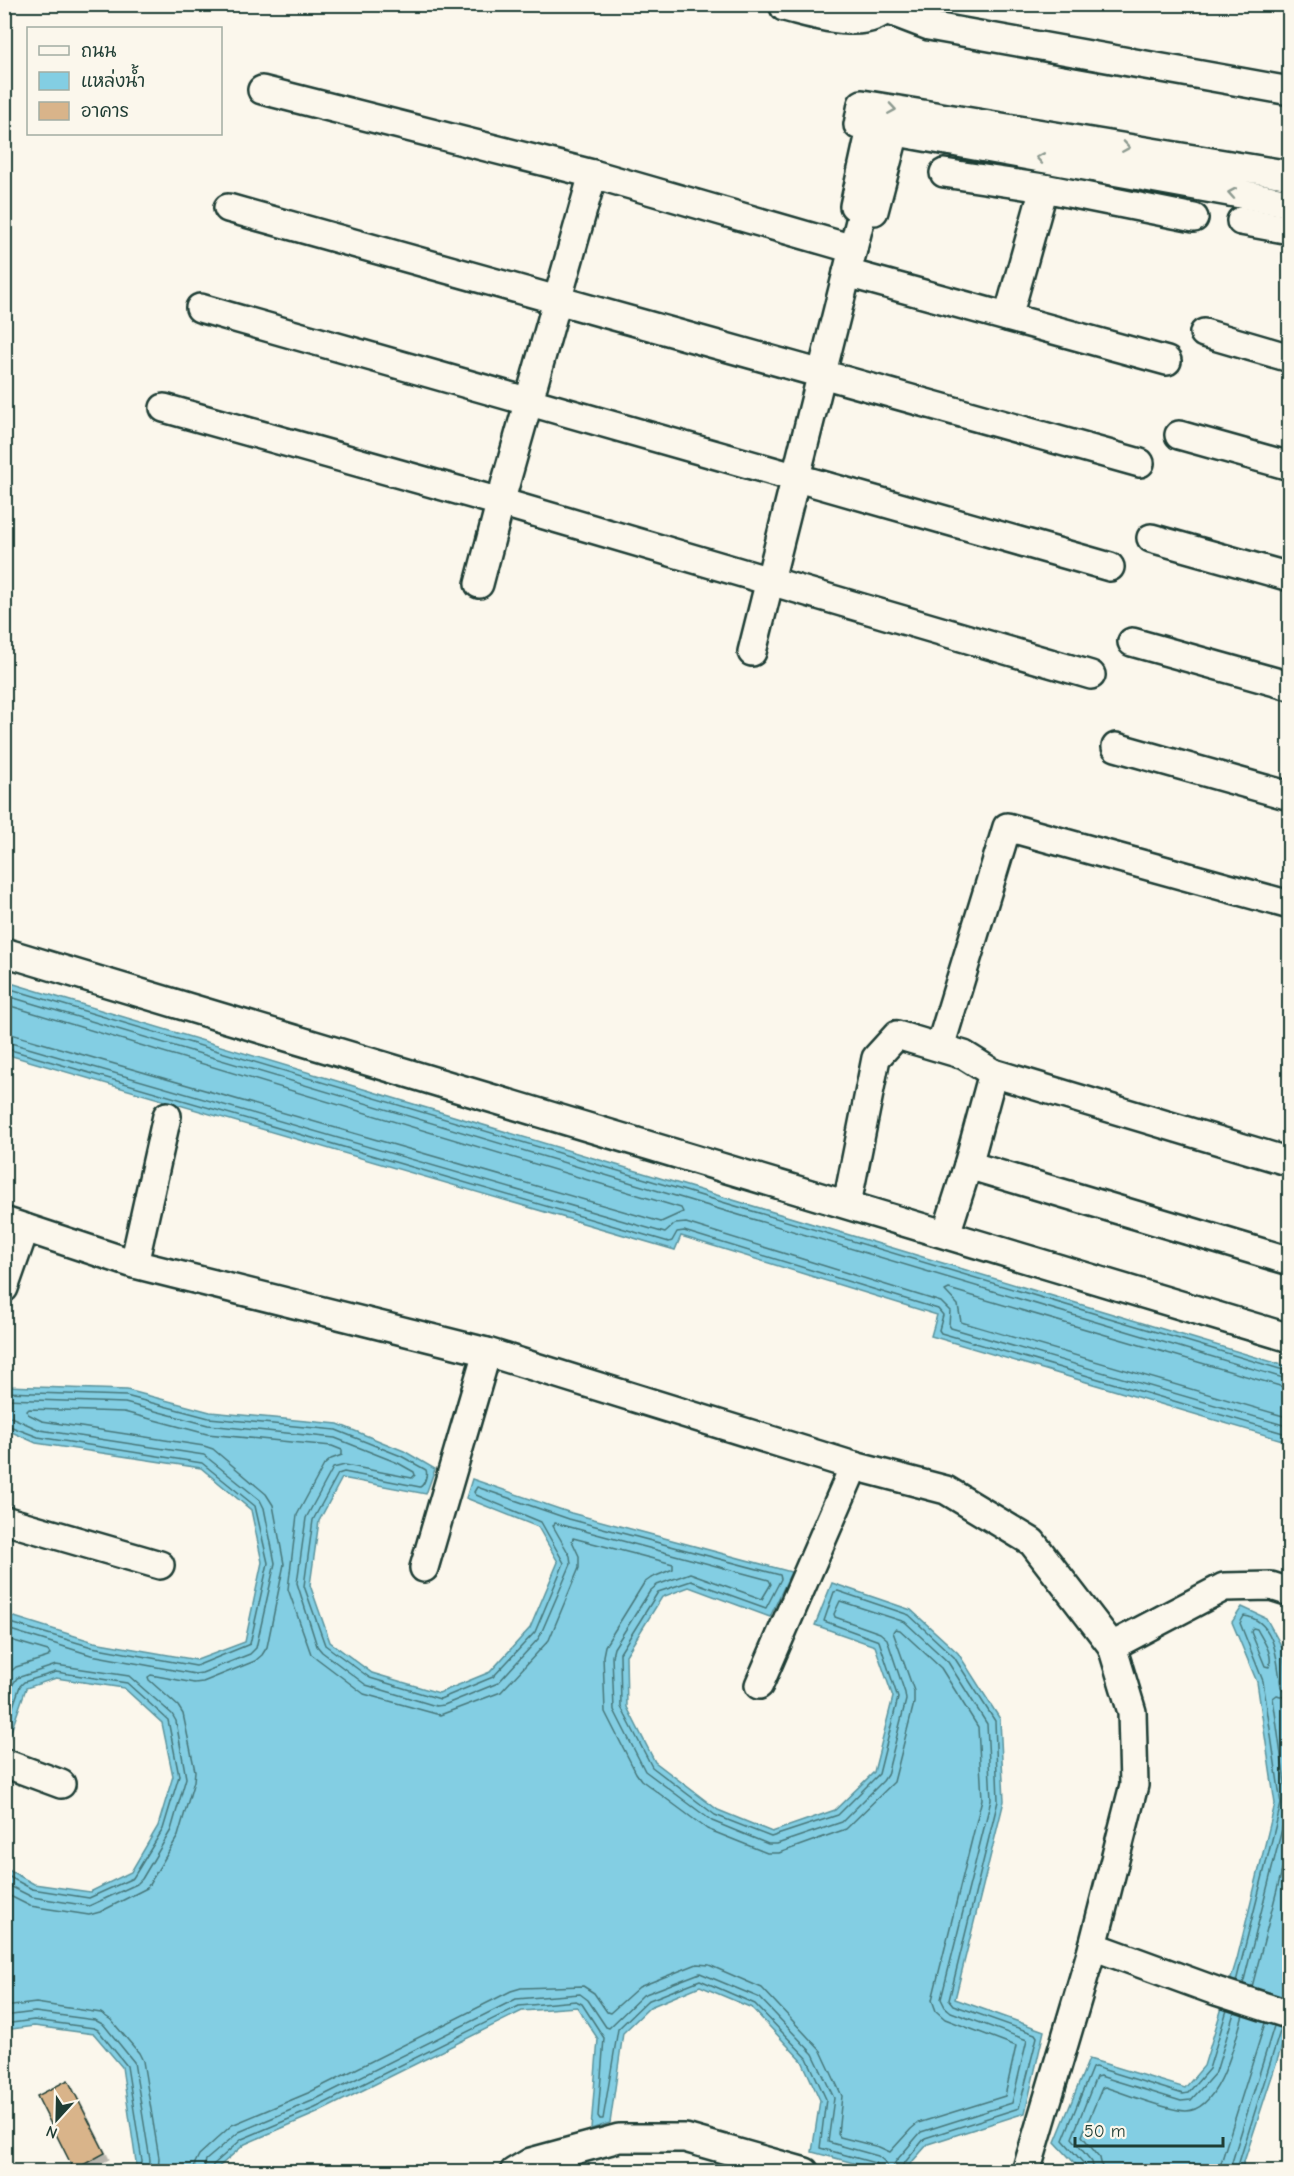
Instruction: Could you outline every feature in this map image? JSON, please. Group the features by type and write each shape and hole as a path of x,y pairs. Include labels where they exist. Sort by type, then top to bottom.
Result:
{"street":[{"path":"778,5 848,21 871,18 889,7 929,26 1290,91"},
{"path":"262,90 593,174 1008,317 1167,361"},
{"path":"1290,175 862,104 858,126 1290,203"},
{"path":"752,652 863,209 873,211 883,130"},
{"path":"944,173 1044,188 1194,218"},
{"path":"479,584 593,174"},
{"path":"1008,317 1044,188"},
{"path":"228,208 557,302 822,373 1140,463"},
{"path":"1241,221 1290,230"},
{"path":"200,308 1110,567"},
{"path":"1204,333 1290,358"},
{"path":"164,408 500,502 1091,675"},
{"path":"1179,435 1290,466"},
{"path":"1151,538 1290,577"},
{"path":"1132,642 1290,686"},
{"path":"1116,747 1290,796"},
{"path":"940,1047 1007,827 1290,905"},
{"path":"4,952 1290,1338"},
{"path":"847,1204 876,1058 897,1035 964,1054 993,1073 1290,1162"},
{"path":"946,1234 993,1073"},
{"path":"134,1264 167,1116"},
{"path":"968,1165 1290,1261"},
{"path":"4,1288 15,1224 134,1264 487,1352 854,1466 946,1490 1032,1542 1112,1646 1132,1712 1134,1785 1093,1946 1026,2172"},
{"path":"424,1568 487,1352"},
{"path":"759,1684 854,1466"},
{"path":"4,1520 160,1565"},
{"path":"1112,1646 1224,1587 1271,1586 1290,1593"},
{"path":"4,1763 61,1784"},
{"path":"1093,1946 1216,1991 1290,2014"},
{"path":"513,2172 531,2162 619,2138 685,2138 805,2172"}],"water":[{"path":"4,981 1289,1367 1289,1442 931,1336 937,1315 681,1236 675,1250 5,1054"},
{"path":"5,1386 127,1390 210,1412 338,1424 404,1451 435,1469 426,1494 342,1478 319,1521 310,1585 330,1642 372,1673 439,1693 490,1672 530,1628 558,1562 538,1527 466,1498 472,1479 571,1513 791,1572 770,1617 689,1587 662,1597 626,1655 627,1707 655,1762 718,1810 772,1832 835,1810 874,1772 893,1697 875,1646 815,1625 832,1583 911,1610 958,1653 1000,1719 1004,1801 955,1999 1044,2031 1025,2113 928,2144 904,2171 884,2171 812,2152 820,2100 802,2061 752,2008 700,1986 650,2007 623,2033 610,2123 591,2129 598,2039 577,2007 522,2011 317,2113 245,2144 214,2171 135,2171 136,2162 122,2067 94,2034 34,2026 5,2030 5,1868 34,1884 90,1892 131,1872 158,1826 173,1776 162,1723 124,1688 56,1678 26,1688 7,1743 5,1742 5,1614 94,1642 197,1660 245,1642 262,1562 251,1510 201,1468 36,1443 5,1429"},
{"path":"1242,1607 1266,1618 1283,1649 1290,1715 1290,2021 1241,2171 1082,2171 1055,2142 1089,2059 1185,2088 1204,2066 1237,1959 1275,1804 1257,1682 1232,1622"}],"building":[{"path":"68,2080 105,2153 74,2170 37,2096"}]}
